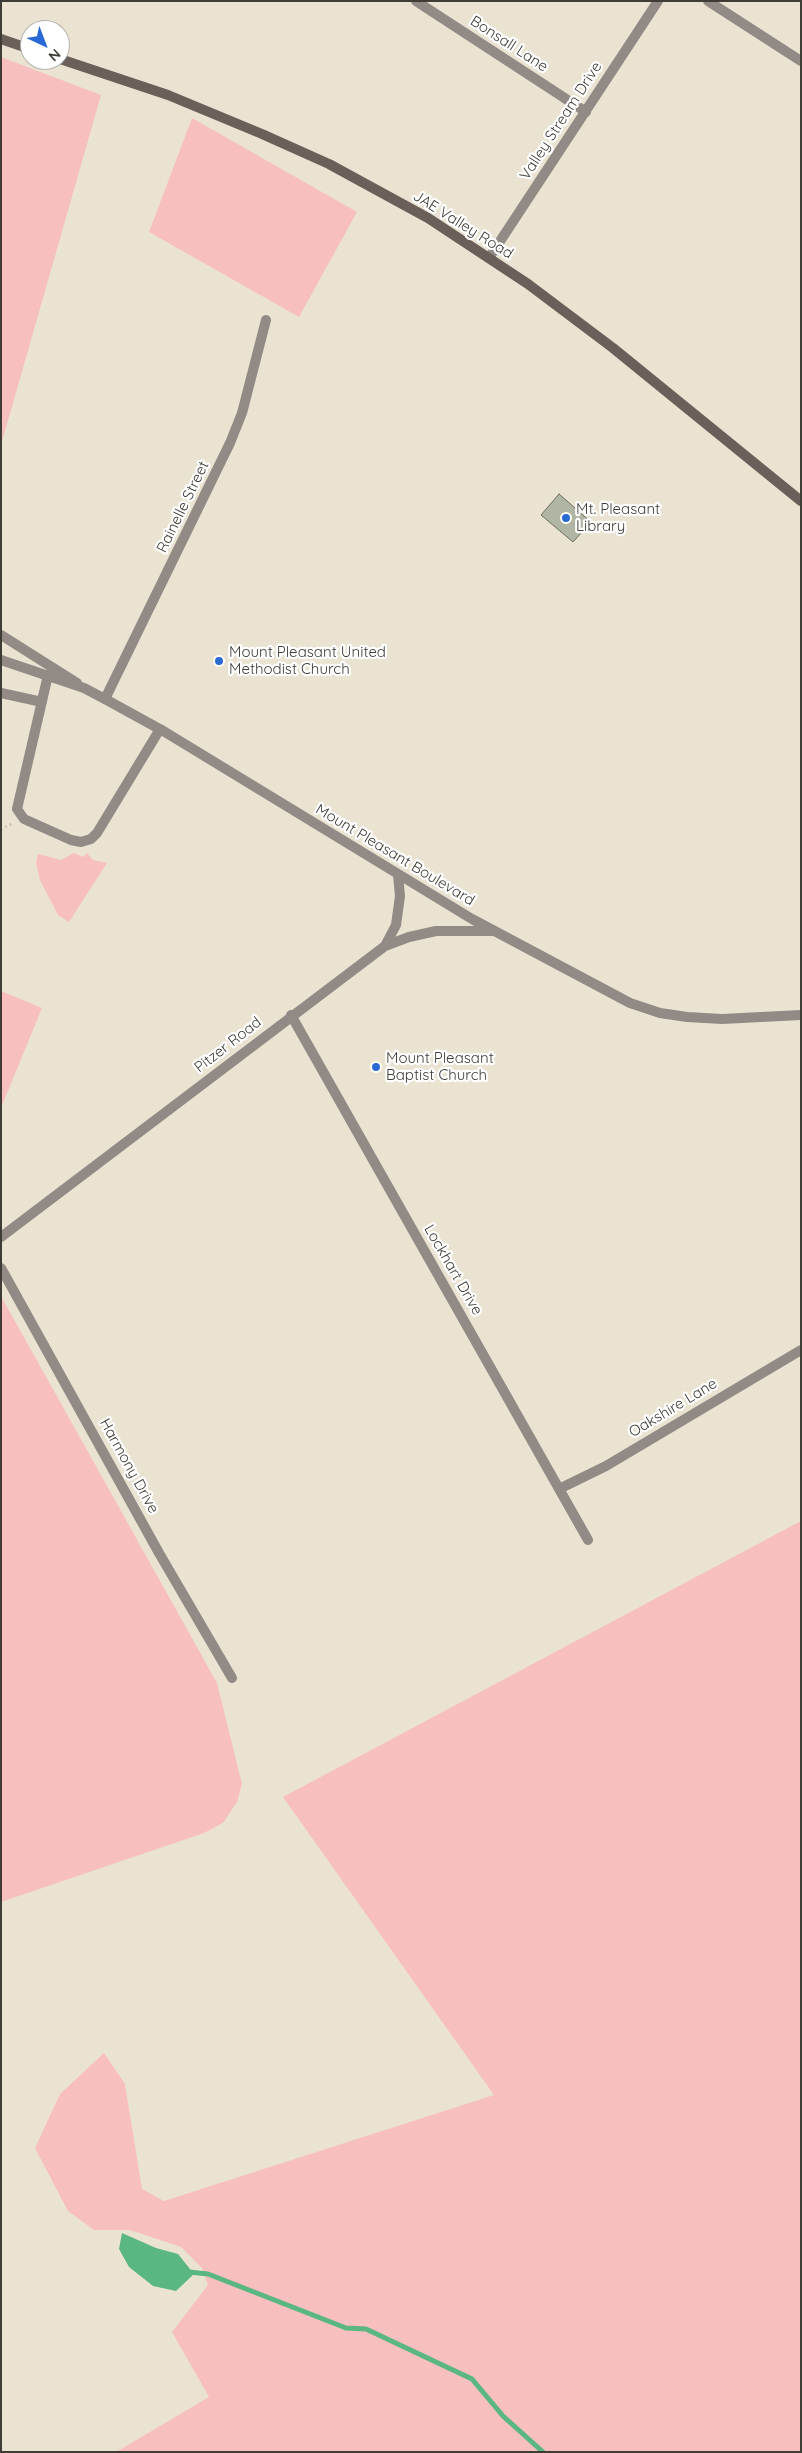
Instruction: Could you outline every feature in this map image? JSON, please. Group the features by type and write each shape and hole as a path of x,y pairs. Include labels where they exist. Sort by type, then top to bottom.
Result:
{"main road":[{"path":"1,39 20,46"},
{"name":"JAE Valley Road","path":"70,62 168,95 321,160 404,204 490,258 614,348 801,501"}],"street":[{"name":"Bonsall Lane","path":"416,1 586,112"},
{"name":"Valley Stream Drive","path":"490,258 658,1"},
{"path":"708,1 801,61"},
{"name":"Rainelle Street","path":"105,699 230,442 242,413 266,320"},
{"name":"Mount Pleasant Boulevard","path":"1,635 84,688 160,729 398,875 496,931 630,1003 660,1013 687,1017 722,1019 801,1015"},
{"path":"1,660 84,688"},
{"path":"48,675 17,809 24,819 81,842 91,839 98,833 160,729"},
{"path":"1,693 42,702"},
{"path":"385,946 396,926 400,896 398,875"},
{"name":"Pitzer Road","path":"1,1237 291,1015 385,946 409,937 436,931 496,931"},
{"name":"Lockhart Drive","path":"291,1015 588,1540"},
{"name":"Harmony Drive","path":"1,1268 159,1553 232,1678"},
{"name":"Oakshire Lane","path":"559,1489 606,1466 801,1350"}],"shaded area":[{"path":"1,57 20,64 20,70 35,70 101,95 1,445"},
{"path":"192,118 357,212 299,317 149,232"},
{"path":"74,853 83,857 87,853 93,860 107,863 69,922 58,915 40,880 36,863 38,854 61,860"},
{"path":"1,991 42,1008 1,1108"},
{"path":"1,1296 217,1683 242,1784 237,1802 223,1823 204,1833 1,1902"},
{"path":"801,1521 801,2452 116,2452 209,2397 172,2332 208,2285 202,2268 181,2247 130,2230 94,2230 68,2211 35,2148 60,2094 104,2053 125,2084 142,2189 164,2201 494,2095 283,1797"},
{"path":"122,2233 156,2248 178,2254 194,2274 176,2291 153,2286 129,2267 119,2249"}],"building":[{"name":"Mt. Pleasant Library","path":"559,494 591,522 573,542 541,515"}],"waterway":[{"path":"189,2272 208,2274 346,2328 366,2329 472,2379 503,2416 543,2452"}],"place":[{"name":"Mt. Pleasant Library","path":"566,518"},
{"name":"Mount Pleasant United Methodist Church","path":"219,661"},
{"name":"Mount Pleasant Baptist Church","path":"376,1067"}]}
